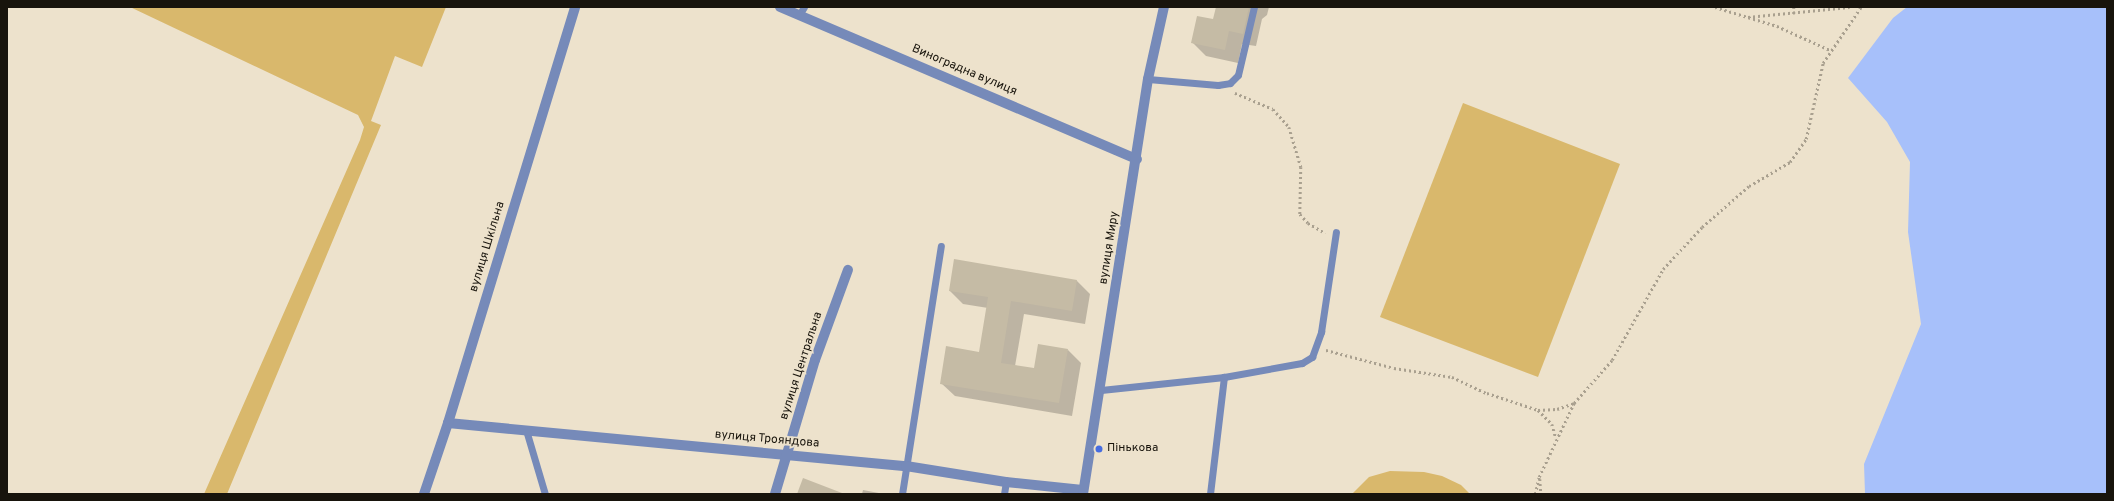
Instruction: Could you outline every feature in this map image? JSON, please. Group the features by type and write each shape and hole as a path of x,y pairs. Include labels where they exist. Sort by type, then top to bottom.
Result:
{"street":[{"name":"вулиця Шкільна","path":"424,494 448,423 575,7"},
{"name":"Виноградна вулиця","path":"780,7 802,11 1137,159"},
{"name":"вулиця Миру","path":"1083,492 1101,390 1148,79 1164,7"},
{"name":"вулиця Центральна","path":"775,494 788,455 815,360 848,270"},
{"name":"вулиця Трояндова","path":"448,423 906,466 1006,482 1083,492"}],"lane":[{"path":"1148,79 1218,85 1230,83 1238,75 1254,7"},
{"path":"1101,390 1224,378 1302,363 1312,357 1318,348 1336,232"},
{"path":"902,494 941,246"},
{"path":"1210,494 1224,378"},
{"path":"526,430 545,494"},
{"path":"1004,494 1006,482"}],"path":[{"path":"1715,7 1801,36 1830,50"},
{"path":"1794,7 1794,14"},
{"path":"1746,17 1794,14 1850,7"},
{"path":"1535,494 1539,477 1556,438 1574,403 1612,360 1663,269 1702,227 1749,186 1790,162 1806,139 1811,125 1820,72 1830,50 1861,7"},
{"path":"1218,85 1273,109 1289,127 1301,167 1300,214 1308,224 1324,231 1334,244"},
{"path":"1318,348 1394,368 1452,377 1486,393 1538,410 1566,407 1574,403"},
{"path":"1538,410 1552,424 1556,438"},
{"path":"1539,477 1541,494"}],"shaded area":[{"path":"130,7 446,7 422,67 395,56 371,121 381,125 227,494 204,494 360,140 364,127 358,115"},
{"path":"1463,103 1620,164 1538,377 1380,317"},
{"path":"1390,471 1424,472 1442,476 1461,485 1470,494 1352,494 1369,477"}],"water":[{"path":"1907,7 2107,7 2107,494 1865,494 1864,464 1921,324 1908,232 1910,162 1887,122 1848,78 1893,18"}],"building":[{"path":"1216,7 1249,7 1243,34 1229,31 1225,50 1191,43 1197,16 1213,19"},
{"path":"954,259 1077,280 1072,311 1011,301 1001,363 1034,368 1038,344 1068,349 1059,403 940,384 946,346 979,352 988,297 949,291"},
{"path":"803,478 842,493 797,494"}],"place":[{"name":"Пінькова","path":"1099,449"}]}
